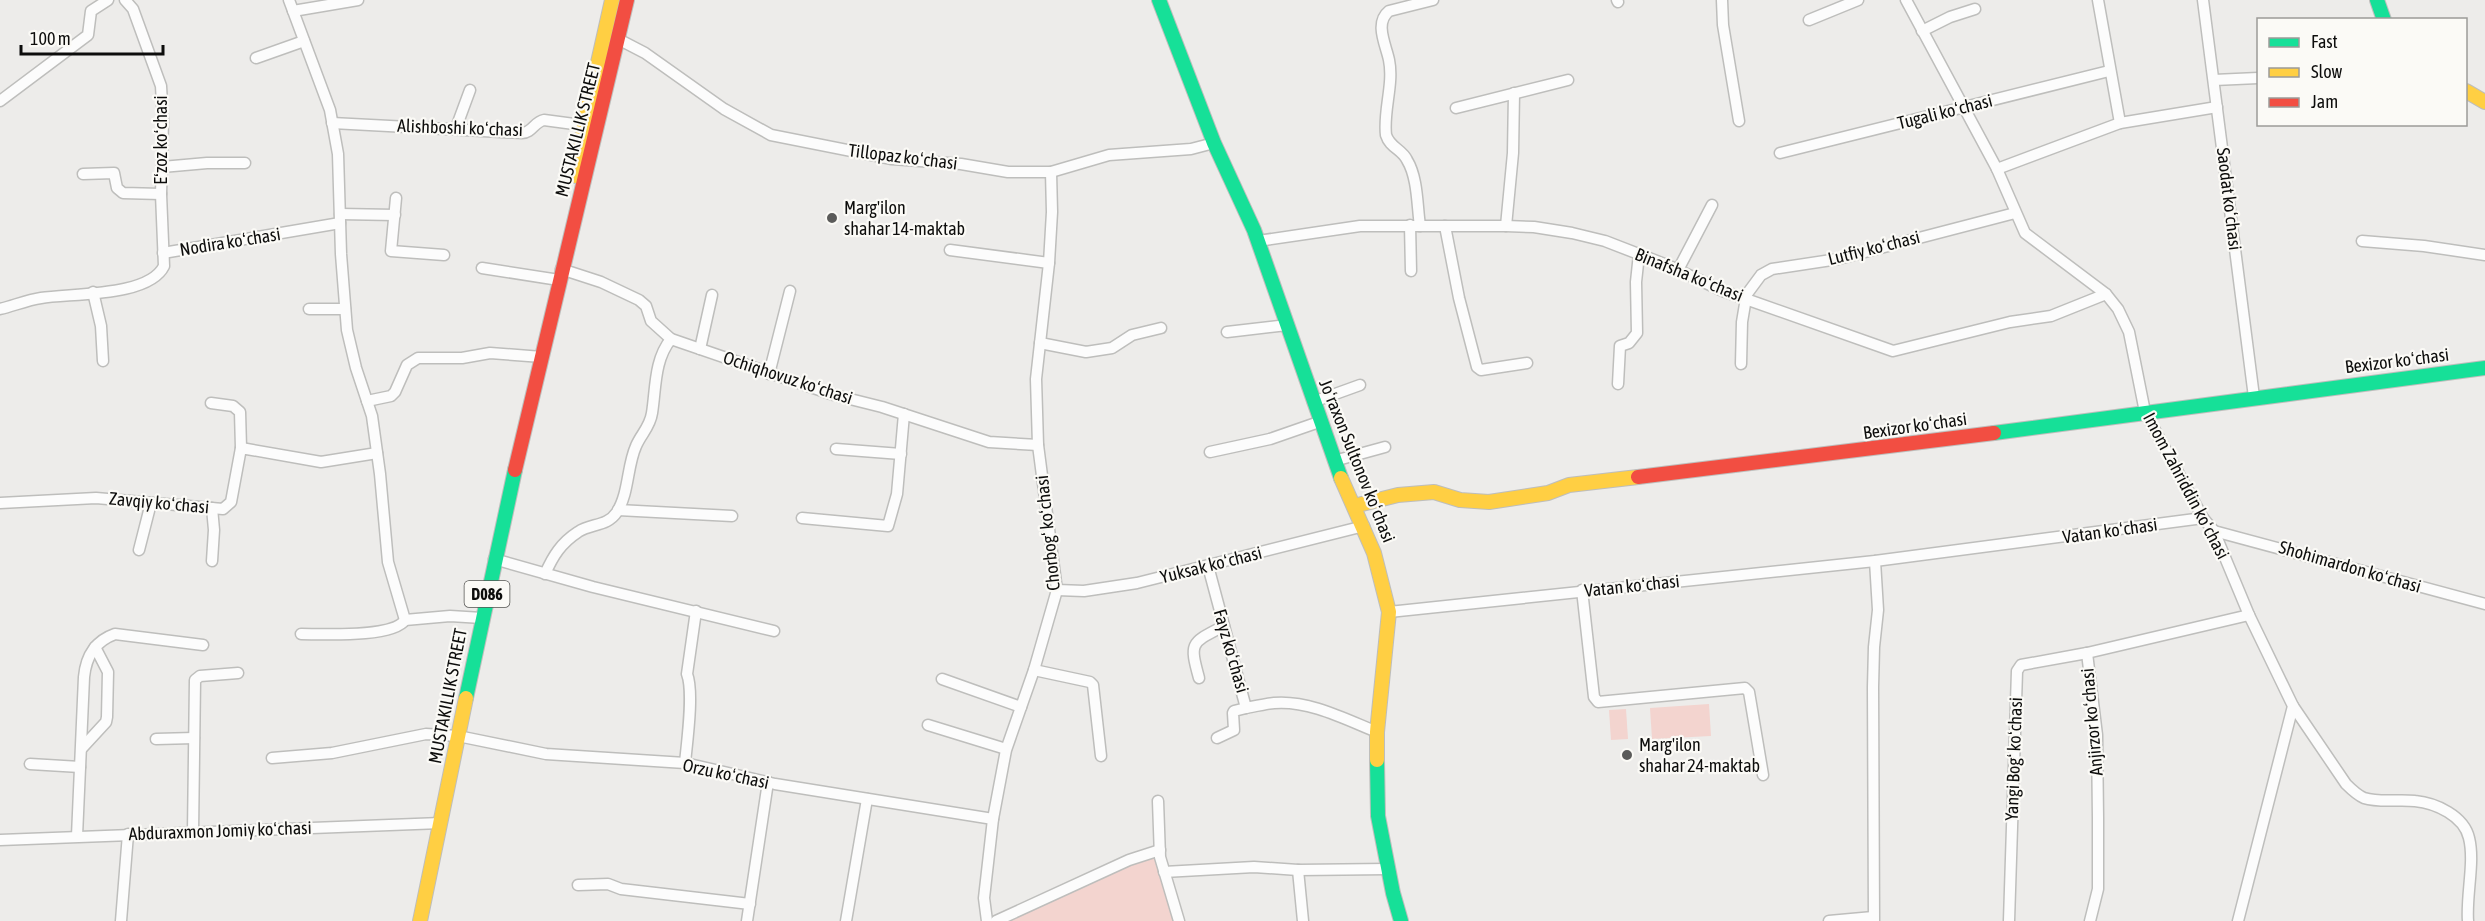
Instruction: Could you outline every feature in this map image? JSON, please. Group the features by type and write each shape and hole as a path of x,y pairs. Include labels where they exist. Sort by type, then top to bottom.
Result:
{"street":[{"path":"0,101 88,35 92,11 108,0"},
{"name":"Eʻzoz koʻchasi","path":"125,0 133,9 161,86 164,121 161,194 163,253"},
{"path":"289,0 330,110 338,154 347,330 372,416 388,562 405,620"},
{"path":"293,11 358,0"},
{"name":"MUSTAKILLIK STREET","path":"560,274 584,125 612,0"},
{"name":"MUSTAKILLIK STREET","path":"420,921 494,559 627,0"},
{"name":"Joʻraxon Sultonov koʻchasi","path":"1159,0 1214,143 1258,241 1319,422 1374,553 1389,612 1377,732 1378,816 1401,921"},
{"path":"1412,271 1415,225 1409,165 1404,155 1389,143 1386,135 1390,63 1381,24 1383,16 1389,11 1433,0"},
{"path":"1722,0 1723,25 1739,122"},
{"path":"1809,20 1858,0"},
{"name":"Imom Zahriddin koʻchasi","path":"1906,0 1997,169 2025,233 2106,294 2118,309 2129,332 2145,412 2203,518 2214,531 2248,615 2293,706 2354,793 2368,799 2415,801 2429,804 2443,809 2462,823 2470,840 2468,921"},
{"path":"2098,0 2120,123"},
{"name":"Saodat koʻchasi","path":"2203,0 2254,398"},
{"path":"2377,0 2383,18"},
{"path":"1922,30 1975,9"},
{"name":"Tillopaz koʻchasi","path":"618,39 645,53 724,109 771,135 892,159 961,164 1008,172 1051,172 1109,155 1191,149 1214,143"},
{"path":"256,58 304,41"},
{"name":"Tugali koʻchasi","path":"1780,153 2109,70"},
{"path":"2214,80 2257,78"},
{"path":"1456,108 1568,80"},
{"path":"456,128 470,90"},
{"path":"1506,226 1513,153 1514,93"},
{"path":"2467,93 2485,102"},
{"path":"1997,169 2120,123 2217,107"},
{"name":"Alishboshi koʻchasi","path":"332,123 526,133 544,120 598,128"},
{"path":"162,168 207,163 245,163"},
{"name":"Chorbogʻ koʻchasi","path":"987,921 984,898 993,819 1006,749 1034,670 1057,590 1038,446 1036,379 1049,263 1052,212 1051,172"},
{"path":"83,174 114,173 117,188 126,194 161,194"},
{"path":"396,198 392,251 444,255"},
{"path":"1678,270 1712,205"},
{"name":"Lutfiy koʻchasi","path":"1745,298 1761,275 1772,269 1838,259 2015,213"},
{"name":"Nodira koʻchasi","path":"0,309 39,298 118,290 148,282 160,274 164,266 163,253 340,219 395,214"},
{"name":"Binafsha koʻchasi","path":"1258,241 1360,226 1506,226 1534,227 1572,233 1605,241 1745,298 1893,351 2010,322 2051,315 2106,294"},
{"path":"1445,226 1459,298 1477,367 1481,370 1527,363"},
{"path":"2362,241 2434,247 2485,255"},
{"path":"950,250 1049,263"},
{"path":"1618,384 1620,346 1629,343 1637,333 1636,282 1640,254"},
{"name":"Ochiqhovuz koʻchasi","path":"482,268 560,274 601,282 639,300 646,306 651,321 671,339 769,374 989,442 1038,446"},
{"path":"769,374 790,291"},
{"path":"93,292 101,326 103,361"},
{"path":"700,349 712,295"},
{"path":"1741,364 1745,298"},
{"path":"309,309 345,309"},
{"path":"1227,332 1287,325"},
{"path":"1040,343 1086,352 1112,348 1132,335 1161,328"},
{"path":"545,574 558,548 578,531 610,520 618,510 636,446 647,430 652,415 653,394 661,356 671,339"},
{"path":"367,402 391,396 407,365 418,358 462,358 490,353 542,357"},
{"name":"Bexizor koʻchasi","path":"1354,506 1366,501 1398,495 1434,492 1460,500 1496,501 1548,493 1569,485 1886,448 2485,368"},
{"path":"1313,402 1360,385"},
{"path":"211,403 233,406 240,412 241,448 321,462 377,453"},
{"path":"802,518 888,526 897,494 904,414"},
{"path":"1210,452 1270,439 1319,422"},
{"path":"1334,461 1385,447"},
{"name":"Zavqiy koʻchasi","path":"0,503 96,498 222,509 231,502 241,448"},
{"path":"836,449 900,454"},
{"path":"139,550 151,502"},
{"path":"212,508 214,530 212,561"},
{"path":"618,510 732,516"},
{"name":"Vatan koʻchasi","path":"1389,612 1875,561 2203,518"},
{"name":"Yuksak koʻchasi","path":"1057,590 1084,591 1137,583 1364,526"},
{"name":"Shohimardon koʻchasi","path":"2214,531 2485,604"},
{"path":"494,559 545,574 774,631"},
{"path":"1829,921 1874,919 1873,677 1878,610 1875,561"},
{"name":"Fayz koʻchasi","path":"1208,566 1246,708 1276,703 1305,706 1377,732"},
{"path":"1582,591 1594,697 1598,702 1745,688 1749,692 1763,776"},
{"path":"685,763 689,710 687,674 696,611"},
{"name":"Anjirzor koʻchasi","path":"2090,921 2098,889 2098,818 2097,735 2087,652 2248,615"},
{"path":"302,634 391,630 400,627 405,620 450,616 482,618"},
{"path":"1199,678 1192,652 1195,645 1203,637 1224,626"},
{"path":"77,836 84,677 85,667 94,647 102,639 115,634 202,645"},
{"path":"81,748 106,722 107,717 108,672 94,647"},
{"name":"Yangi Bogʻ koʻchasi","path":"2009,921 2017,671 2021,665 2087,652"},
{"path":"1034,670 1090,682 1093,685 1101,756"},
{"path":"193,832 197,677 238,673"},
{"path":"942,679 1021,707"},
{"path":"2238,921 2293,706"},
{"path":"1217,738 1234,730 1233,713 1246,708"},
{"path":"928,725 1006,749"},
{"name":"Orzu koʻchasi","path":"272,758 332,753 426,734 458,736 546,754 685,763 768,782 993,819"},
{"path":"156,739 194,738"},
{"path":"30,764 80,766"},
{"path":"747,921 768,782"},
{"path":"846,921 867,799"},
{"path":"1158,801 1160,850 1164,872 1179,921"},
{"name":"Abduraxmon Jomiy koʻchasi","path":"0,840 441,823"},
{"path":"121,921 128,834"},
{"path":"996,921 1129,860 1160,850"},
{"path":"1164,872 1254,867 1298,870 1389,869"},
{"path":"1298,870 1303,921"},
{"path":"578,885 608,884 621,889 750,904"}],"shaded area":[{"path":"1709,704 1711,736 1652,739 1650,708"},
{"path":"1626,709 1628,739 1611,740 1609,710"},
{"path":"1155,854 1173,921 1004,921 1063,892"}],"traffic: fast":[{"path":"1159,0 1214,143 1254,230 1341,478"},
{"path":"2377,0 2383,18"},
{"path":"1994,433 2485,368"},
{"path":"466,698 515,470"},
{"path":"1377,760 1378,816 1393,893 1401,921"}],"traffic: slow":[{"path":"576,176 584,125 612,0"},
{"path":"2467,92 2485,102"},
{"path":"1354,506 1398,495 1434,492 1460,500 1489,502 1548,493 1569,485 1638,477"},
{"path":"1341,478 1374,553 1389,612 1377,732 1377,760"},
{"path":"420,921 466,698"}],"traffic: jam":[{"path":"515,470 627,0"},
{"path":"1638,477 1994,433"}],"place":[{"name":"Marg'ilon shahar 14-maktab","path":"832,218"},
{"name":"Marg'ilon shahar 24-maktab","path":"1627,755"}]}
